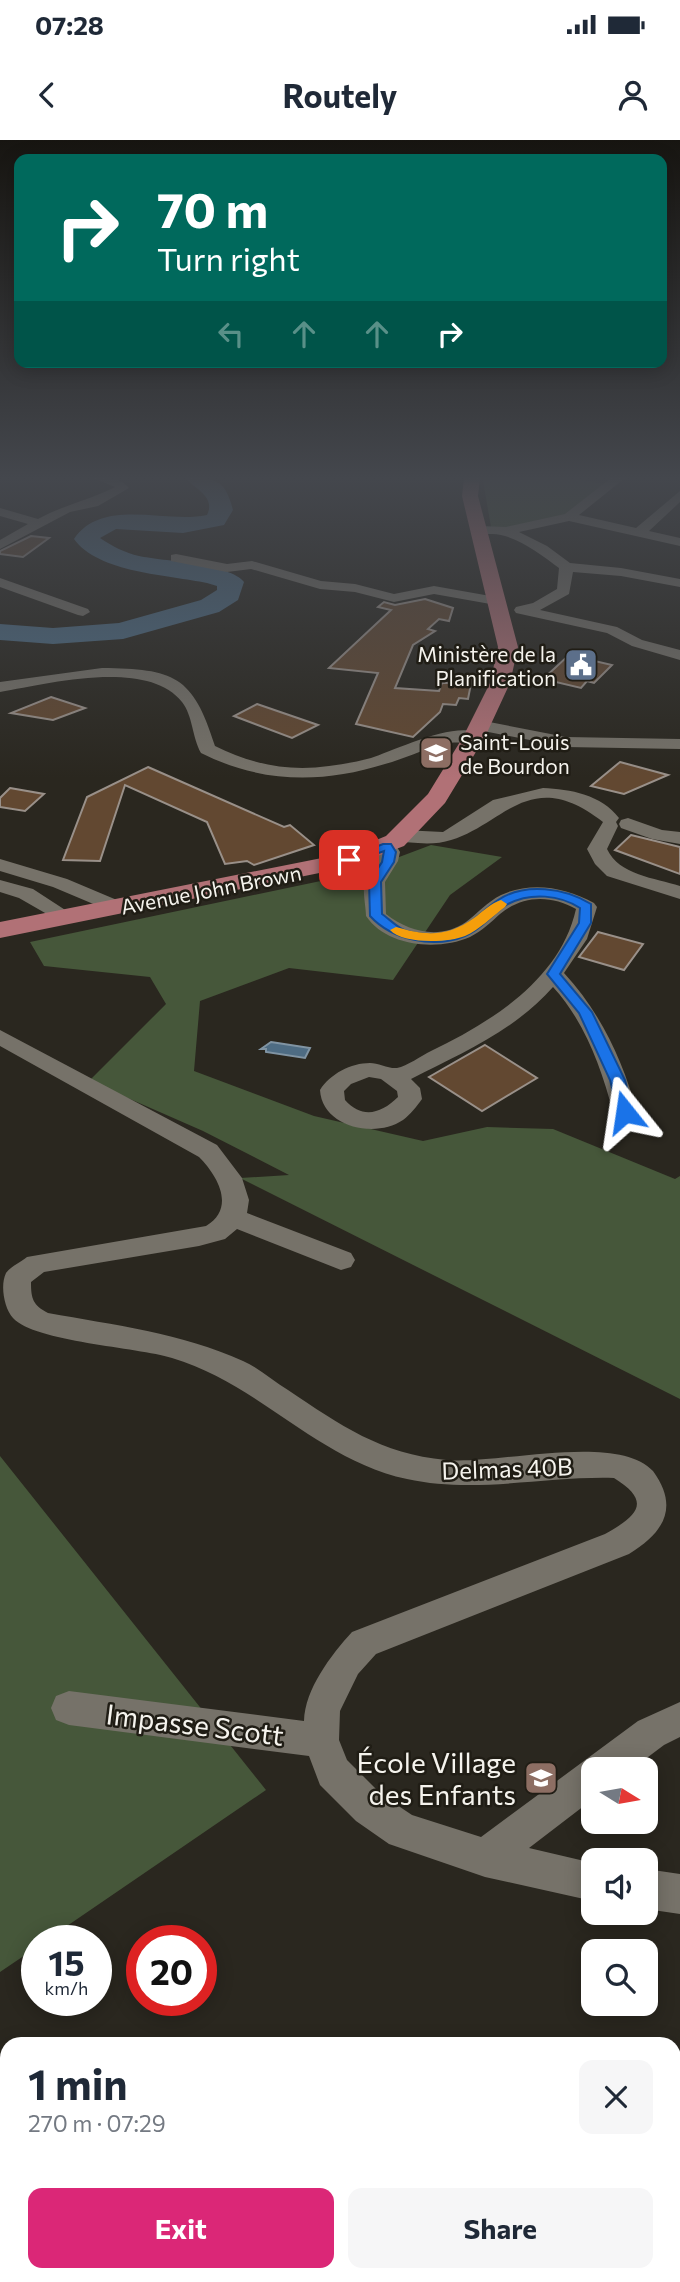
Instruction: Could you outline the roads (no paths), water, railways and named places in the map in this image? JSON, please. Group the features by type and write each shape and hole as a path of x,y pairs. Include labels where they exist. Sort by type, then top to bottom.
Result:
{"main road":[{"name":"Avenue John Brown","path":"0,930 349,860 394,841 437,799 477,731 500,683 508,647 505,608 495,578"}],"street":[{"path":"296,578 394,598 434,590 612,630 637,643 680,656"},
{"path":"505,608 538,606 564,591 565,578"},
{"path":"653,578 680,583"},
{"path":"0,583 83,611"},
{"path":"0,687 80,675 117,673 154,677 175,687 191,701 207,749 251,769 296,775 333,772 400,754 444,736 477,731 566,743 680,744"},
{"path":"397,1077 502,1021 554,974 585,923 587,907 574,899 550,892 526,894 505,901 461,933 437,938 401,934 376,916 375,882 388,862 394,841 450,836 501,804 528,794 559,793 584,799 616,822 659,835 680,838"},
{"path":"616,822 597,849 603,860 614,872 680,893"},
{"path":"0,865 60,883 117,907"},
{"path":"0,886 34,898 66,918"},
{"path":"0,905 34,898"},
{"path":"554,974 585,1012 618,1080 625,1112"},
{"path":"0,1037 208,1151 223,1164 234,1186 237,1198 232,1217 341,1260"},
{"name":"Delmas 40B","path":"232,1217 219,1231 200,1237 37,1264 17,1278 16,1301 25,1315 42,1322 173,1347 235,1370 346,1444 405,1466 448,1473 590,1465 619,1466 641,1479 654,1498 653,1516 639,1531 617,1544 364,1643 346,1663 322,1709 321,1740 333,1772 369,1808 402,1831 485,1858 581,1879"},
{"name":"Impasse Scott","path":"69,1708 321,1740"},
{"path":"619,1757 651,1733 680,1719"},
{"path":"485,1858 581,1785"},
{"path":"658,1891 680,1894"}],"water":[{"path":"271,1042 310,1048 305,1058 261,1049"}],"waterway":[{"path":"0,632 53,636 123,631 143,623 210,606 229,594 231,582 219,578"}],"place":[{"name":"Ministère de la Planification","path":"581,665"},
{"name":"Saint-Louis de Bourdon","path":"436,753"},
{"name":"École Village des Enfants","path":"541,1778"}]}
